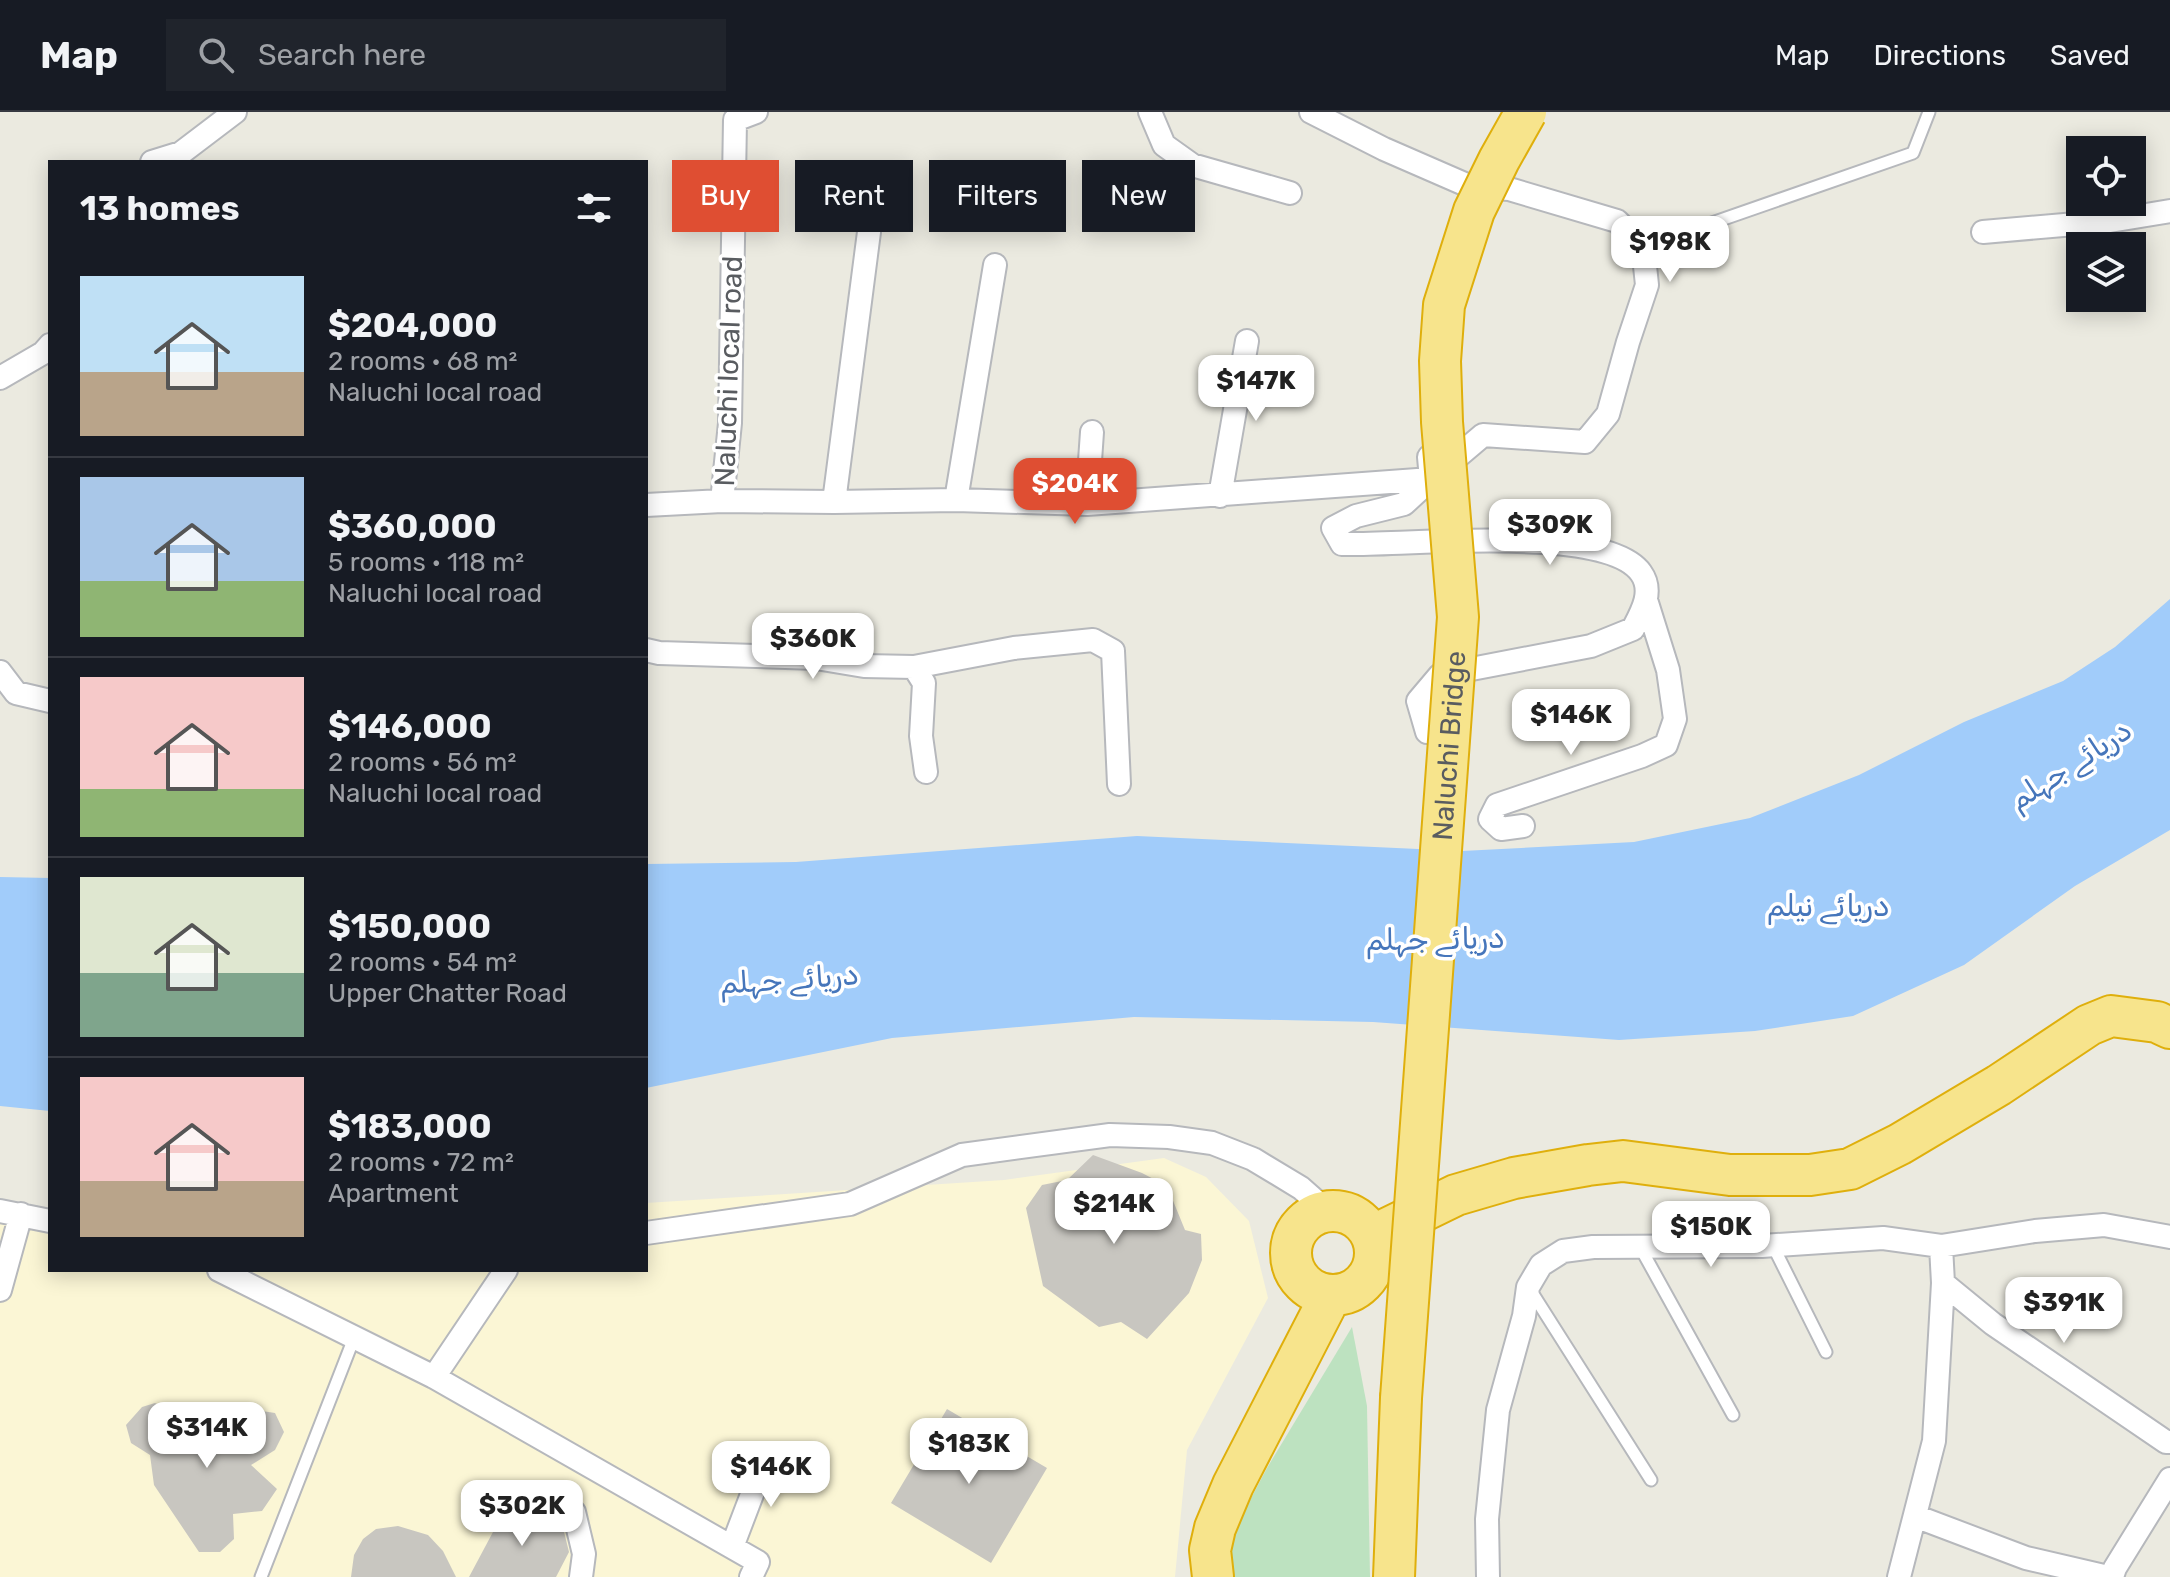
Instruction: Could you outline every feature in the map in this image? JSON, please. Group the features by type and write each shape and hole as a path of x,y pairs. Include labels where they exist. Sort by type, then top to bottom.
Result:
{"highway":[{"name":"Naluchi Bridge","path":"1394,1577 1401,1398 1458,617 1442,422 1440,361 1444,305 1474,211 1526,112"},
{"path":"1372,1236 1456,1195 1514,1178 1588,1165 1623,1161 1730,1175 1810,1175 1850,1169 1950,1114 2089,1025 2111,1016 2157,1022 2170,1028"},
{"path":"1327,1211 1354,1216 1372,1236 1374,1264 1368,1277 1345,1294 1317,1292 1296,1273 1291,1259 1291,1246 1296,1233 1304,1223 1327,1211"},
{"path":"1213,1577 1210,1550 1215,1528 1233,1485 1331,1295"}],"street":[{"path":"158,160 181,153 235,112"},
{"name":"Naluchi local road","path":"722,501 730,423 735,120 756,112"},
{"path":"1150,112 1164,145 1192,165 1290,193"},
{"path":"1311,112 1384,149 1469,186 1509,189 1617,221 1643,247 1647,285 1608,414 1585,442 1483,435 1404,504 1356,516 1333,528 1342,544 1380,546 1480,539 1595,547 1626,559 1642,574 1647,603 1668,670 1675,719 1666,745 1497,805 1490,819 1501,829 1523,826"},
{"path":"1431,479 1425,420 1424,333 1445,243 1469,186"},
{"path":"1983,232 2110,221 2170,211"},
{"path":"834,502 869,232"},
{"path":"956,500 995,265"},
{"path":"1220,496 1247,341"},
{"path":"0,378 48,347"},
{"path":"1092,432 1087,504 1431,479"},
{"name":"Naluchi local road","path":"648,505 722,501 956,500 1087,504"},
{"path":"1427,732 1418,701 1440,675 1591,646 1633,629 1647,603"},
{"path":"648,650 816,658 864,666 914,667 1014,648 1093,640 1113,651 1119,784"},
{"path":"914,667 924,683 921,736 926,772"},
{"path":"0,672 16,693 48,701"},
{"path":"648,1233 850,1204 962,1155 1110,1135 1169,1137 1212,1143 1253,1159 1301,1188 1327,1211"},
{"path":"0,1290 11,1212 48,1221"},
{"path":"1488,1577 1487,1519 1498,1410 1524,1316 1528,1287 1541,1265 1563,1251 1639,1246 1773,1246 1883,1238 1941,1246 2035,1231 2104,1225 2170,1237"},
{"path":"1899,1577 1934,1441 1943,1283 1941,1246"},
{"path":"223,1272 434,1377 758,1562 751,1577"},
{"path":"434,1377 505,1272"},
{"path":"1943,1283 1993,1324 2170,1442"},
{"path":"732,1547 767,1455"},
{"path":"1915,1516 2026,1558 2110,1577 2170,1479"},
{"path":"574,1512 584,1554 581,1577"}],"lane":[{"path":"1643,247 1913,153 1929,112"},
{"path":"1639,1246 1733,1415"},
{"path":"1773,1246 1826,1352"},
{"path":"1528,1287 1651,1480"},
{"path":"261,1577 354,1338"}],"shaded area":[{"path":"1164,1158 1206,1177 1249,1221 1268,1298 1187,1450 1175,1577 0,1577 0,1217 48,1217 48,1272 648,1272 648,1203 1004,1180"}],"green space":[{"path":"1352,1327 1367,1406 1370,1577 1232,1577 1232,1534 1267,1468"}],"water":[{"name":"دریائے نیلم","path":"2170,599 2170,830 2075,886 1964,965 1853,1016 1755,1031 1619,1040 1373,1022 1134,1017 892,1038 648,1088 648,864 796,862 1137,836 1462,851 1634,842 1750,818 1859,775 1964,722 2063,681 2115,647"},
{"path":"0,877 48,878 48,1111 0,1106"}],"building":[{"path":"1093,1155 1167,1186 1185,1230 1201,1234 1202,1260 1189,1293 1147,1339 1121,1322 1099,1327 1043,1286 1026,1208 1042,1185 1067,1180"},
{"path":"2041,1286 2056,1293 2041,1316 2027,1307"},
{"path":"155,1403 186,1419 200,1442 221,1437 236,1419 262,1411 275,1413 284,1432 275,1450 251,1465 277,1489 262,1511 233,1514 234,1539 220,1552 199,1552 154,1485 150,1455 131,1443 126,1425 142,1407"},
{"path":"947,1409 1047,1468 991,1563 891,1503"},
{"path":"509,1502 564,1532 569,1552 556,1577 469,1577"},
{"path":"398,1526 428,1535 443,1551 456,1577 351,1577 354,1555 363,1539 376,1529"}],"water label":[{"name":"دریائے جہلم","path":"2070,765"},
{"name":"دریائے جہلم","path":"1435,939"},
{"name":"دریائے جہلم","path":"789,979"}]}
